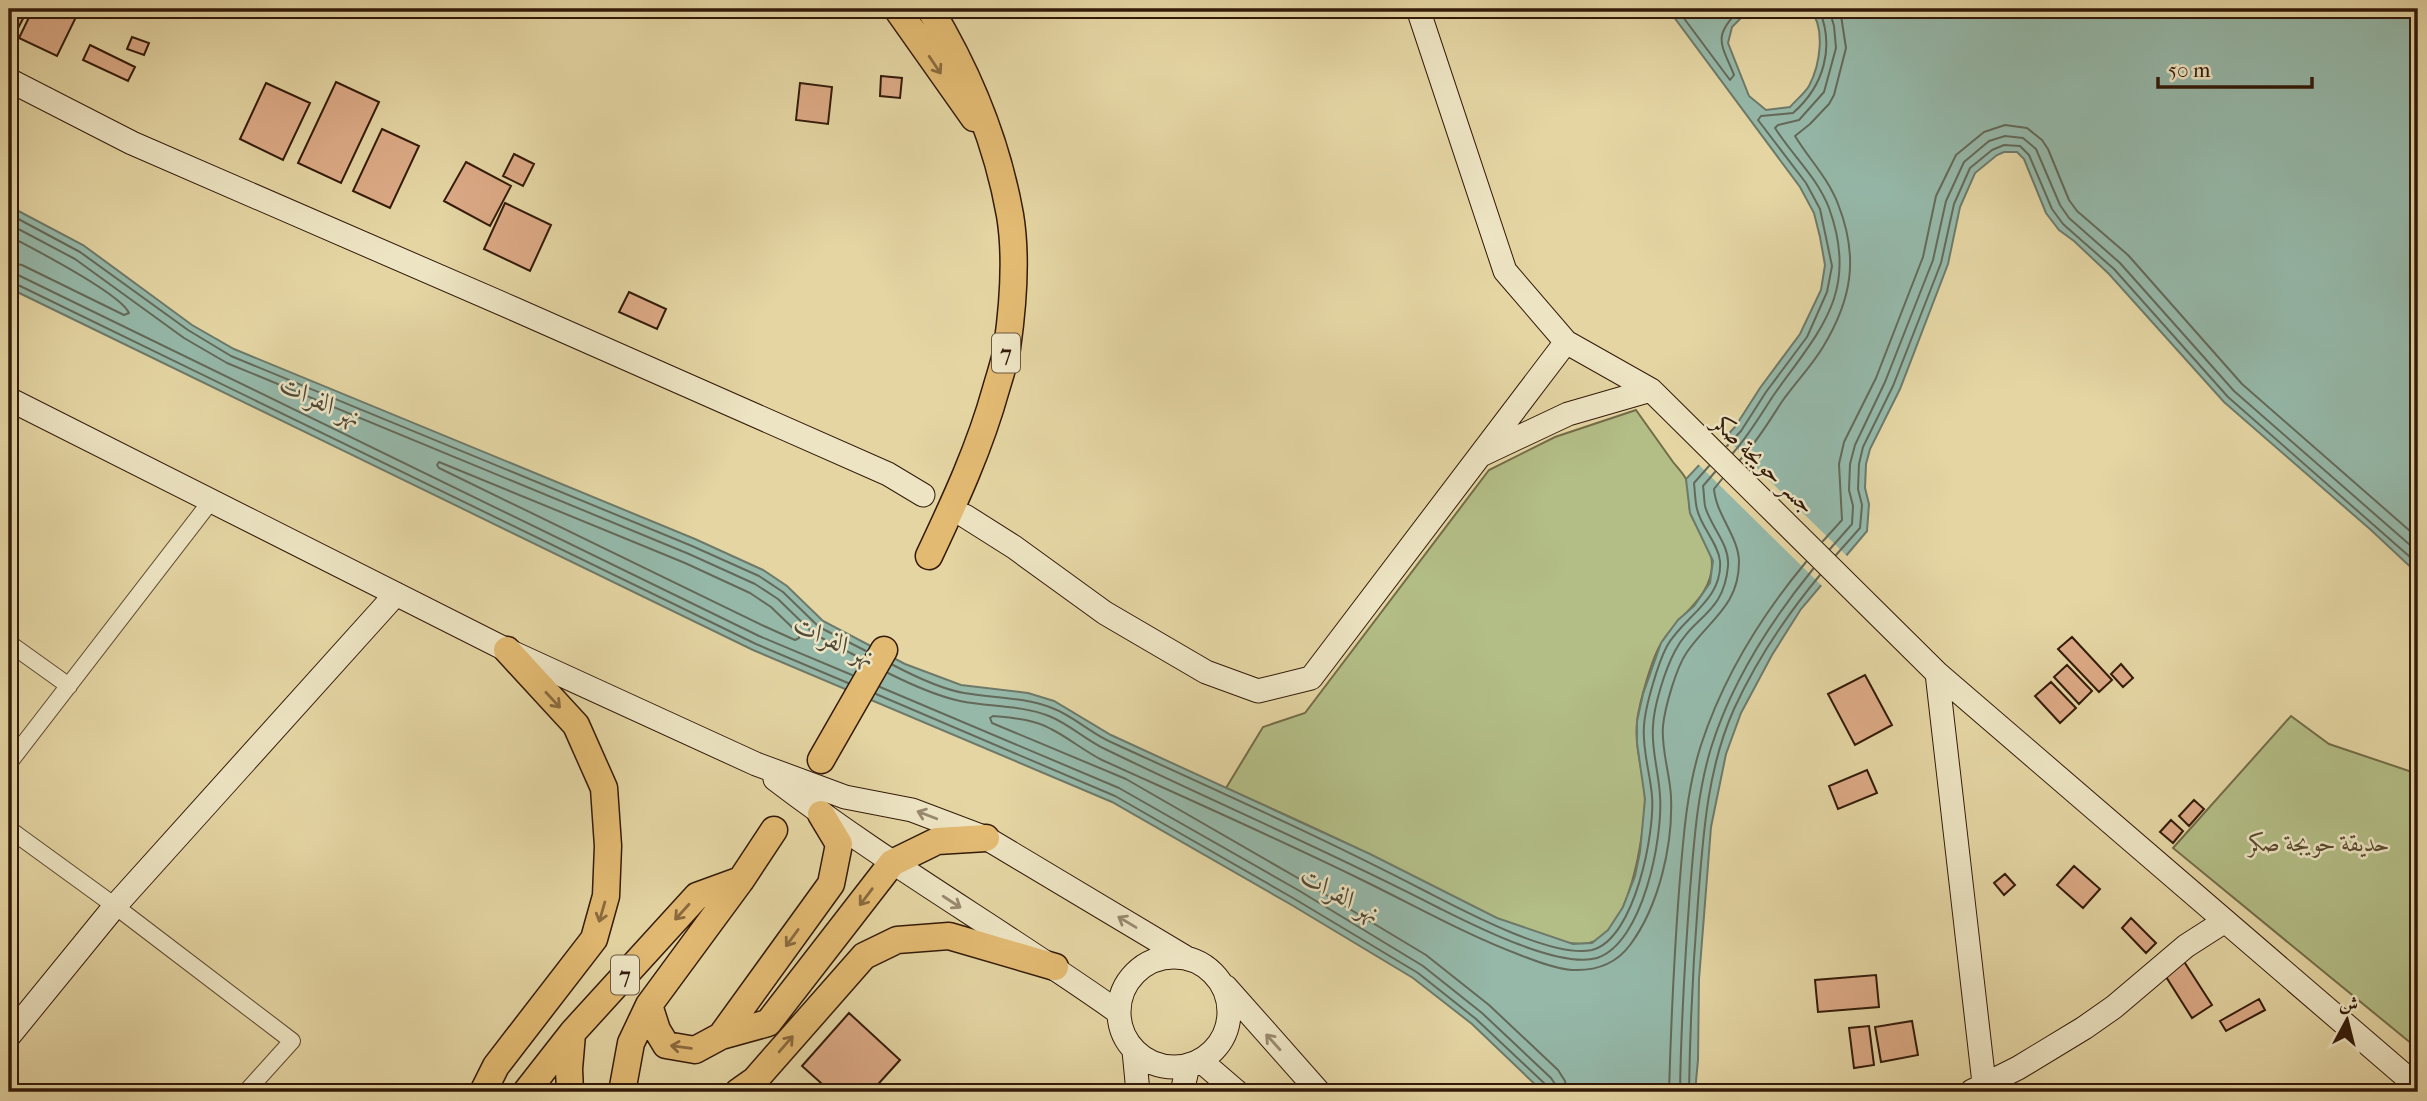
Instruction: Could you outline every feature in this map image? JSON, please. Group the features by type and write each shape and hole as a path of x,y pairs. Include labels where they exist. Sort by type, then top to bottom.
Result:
{"main road":[{"name":"7","path":"897,9 990,139"},
{"name":"7","path":"929,556 977,452 1007,350 1013,260 1010,218 990,139 967,76 930,9"},
{"path":"483,1092 496,1066 594,939 606,896 608,846 604,788 576,725 507,650"},
{"path":"821,760 884,650"},
{"path":"721,1036 831,884 839,844 821,814"},
{"name":"7","path":"622,1092 631,1043 649,1005 741,880 774,830"},
{"path":"649,1005 657,1030 666,1045 695,1049 721,1036 768,1023 892,863 937,841 986,838"},
{"name":"7","path":"526,1092 573,1032 697,896 741,880"},
{"path":"738,1092 755,1080 864,956 897,940 949,936 1055,967"},
{"path":"570,1092 569,1069 573,1032"}],"street":[{"name":"جسر حويجة صكر","path":"1418,9 1505,271 1566,342 1651,390 1937,673 2418,1087"},
{"path":"9,80 132,143 888,474 923,495"},
{"path":"965,516 1014,547 1105,612 1206,673 1258,691 1311,678 1566,342"},
{"path":"1477,457 1568,414 1651,390"},
{"path":"9,399 507,650 756,764 845,797 912,810 986,838 1185,957 1200,962 1213,972 1319,1092"},
{"path":"9,763 211,501"},
{"path":"9,1036 115,906 396,594"},
{"path":"9,643 69,686"},
{"path":"1937,673 1979,1090 2084,1028 2114,1007 2186,946 2225,921"},
{"path":"756,764 821,814 892,863 1055,967 1118,1012"},
{"path":"9,829 292,1041 246,1092"},
{"path":"1185,957 1169,956 1153,960 1139,969 1124,989 1118,1012 1120,1026 1135,1051 1150,1062 1169,1068 1194,1063 1215,1050 1225,1035 1230,1017 1229,999 1223,985"},
{"path":"1135,1051 1138,1092"},
{"path":"1182,1092 1194,1063"},
{"path":"1194,1063 1237,1092"}],"green space":[{"path":"1636,410 1686,479 1691,515 1707,545 1712,564 1706,587 1662,642 1646,681 1636,732 1645,791 1642,836 1632,882 1624,904 1615,922 1603,936 1589,943 1568,943 1511,925 1226,788 1263,727 1305,713 1489,470 1555,437"},
{"name":"حديقة حويجة صكر","path":"2291,716 2329,744 2418,774 2418,1049 2173,848"}],"water":[{"name":"نهر الفرات","path":"1668,9 1750,9 1732,27 1728,43 1749,96 1766,110 1790,107 1807,89 1813,77 1820,36 1810,9 2418,9 2418,574 2224,402 2109,274 2059,230 2046,213 2024,159 2017,152 1997,155 1975,173 1960,207 1948,264 1900,389 1870,449 1865,488 1869,504 1867,531 1801,609 1772,655 1741,713 1726,754 1711,827 1699,979 1695,1092 1543,1092 1472,1024 1413,978 1112,802 753,650 9,288 9,206 83,245 192,325 234,349 695,539 763,570 787,586 823,621 905,664 961,685 1028,693 1054,701 1111,735 1370,854 1497,918 1573,944 1592,943 1608,930 1623,907 1635,876 1640,852 1645,799 1637,743 1637,721 1643,694 1661,643 1678,620 1694,606 1710,583 1713,561 1690,513 1686,479 1735,427 1800,334 1821,290 1825,265 1814,213 1800,187"}],"pier":[{"path":"1723,435 1848,557 1823,587 1697,463"}],"building":[{"path":"9,9 28,9 14,36 9,34"},
{"path":"33,9 58,9 76,17 57,56 19,38"},
{"path":"132,37 149,43 144,55 127,49"},
{"path":"90,45 135,67 128,81 83,60"},
{"path":"881,76 902,78 900,98 880,96"},
{"path":"336,82 379,102 341,183 298,163"},
{"path":"266,83 310,103 283,160 240,139"},
{"path":"800,83 832,87 828,124 796,120"},
{"path":"382,129 419,146 390,208 353,191"},
{"path":"514,154 534,164 523,186 503,176"},
{"path":"466,162 511,186 490,226 444,201"},
{"path":"505,203 551,225 530,271 484,249"},
{"path":"629,292 666,309 657,329 619,312"},
{"path":"2072,637 2112,680 2099,692 2058,649"},
{"path":"2121,664 2133,678 2123,687 2111,674"},
{"path":"2067,665 2092,691 2079,704 2054,677"},
{"path":"1865,675 1892,725 1855,745 1828,694"},
{"path":"2051,682 2076,708 2060,723 2035,696"},
{"path":"1867,770 1877,793 1838,809 1829,786"},
{"path":"2194,800 2204,809 2189,826 2179,816"},
{"path":"2171,820 2183,831 2173,843 2160,832"},
{"path":"2074,866 2100,889 2083,908 2057,885"},
{"path":"2005,874 2015,885 2004,895 1994,883"},
{"path":"2131,918 2156,943 2146,953 2122,928"},
{"path":"2183,960 2212,1005 2192,1018 2163,972"},
{"path":"1876,975 1879,1007 1818,1012 1815,980"},
{"path":"2259,999 2265,1010 2226,1031 2220,1021"},
{"path":"849,1013 900,1060 871,1092 831,1092 802,1066"},
{"path":"1912,1021 1918,1055 1881,1062 1875,1027"},
{"path":"1869,1026 1874,1065 1854,1068 1849,1028"},
{"path":"1029,1088 1029,1092 1012,1092 1012,1090"}]}
